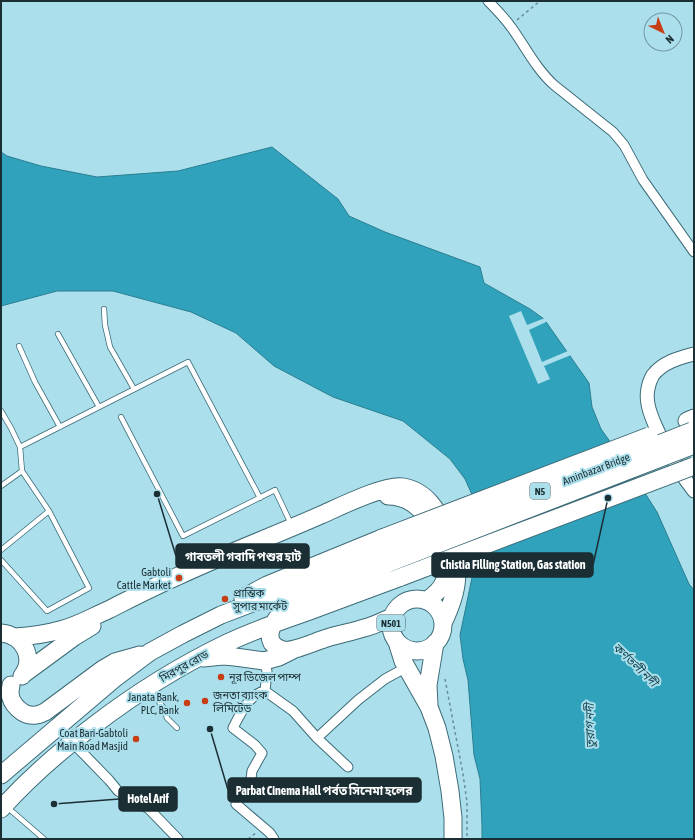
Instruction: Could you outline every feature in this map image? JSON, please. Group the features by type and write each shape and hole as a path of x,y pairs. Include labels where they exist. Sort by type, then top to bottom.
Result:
{"highway":[{"name":"Aminbazar Bridge","path":"388,550 692,429"},
{"name":"মিরপুর রোড","path":"3,807 42,768 72,742 148,687 195,658 273,624 694,466"},
{"path":"8,635 36,635 61,630 84,621 177,576 345,504 383,490 402,487 419,492 426,498 438,512 450,541 457,570 457,580 456,591 443,623"},
{"path":"24,673 102,619 141,600 384,496 404,498 420,508 433,525 446,565 446,575 441,589 426,601"},
{"name":"N5","path":"195,658 220,639 285,608 388,550"},
{"path":"1,776 114,679 150,652 183,634 222,616 388,550"},
{"name":"N501","path":"426,601 414,599 403,603 392,617 391,623 403,661 429,707 437,728 444,756 452,804 453,839"},
{"path":"426,601 433,604 438,609 443,623"},
{"path":"273,624 285,608"},
{"name":"N501","path":"195,658 222,656 264,660 279,657 328,637 364,628 392,617"},
{"name":"N501","path":"395,639 402,647 409,650 416,651 430,648 441,636 443,623"},
{"name":"N501","path":"273,624 270,637 274,646 282,650 298,648"},
{"path":"364,628 385,633 395,639"},
{"path":"8,635 22,642 28,657 24,673 19,680 6,686 15,706 21,712 28,715 36,715 45,712 103,669 115,662 150,652"},
{"name":"N501","path":"429,707 428,685 435,643"}],"street":[{"path":"488,1 498,10 510,26 545,78 613,132 624,144 643,180 694,252"},
{"path":"694,354 678,358 659,369 653,375 647,394 648,404 660,435 686,482 694,491"},
{"path":"264,660 267,671 265,691"},
{"path":"317,738 358,700 384,679 407,667"},
{"path":"265,691 293,711 317,738 348,767"},
{"path":"265,691 249,701 233,728 255,745 262,753 252,771 252,779 236,804 270,833 274,839"},
{"path":"72,742 118,791 149,809 178,839"}],"lane":[{"path":"104,309 105,325 110,347 134,389"},
{"path":"58,334 99,407"},
{"path":"19,346 35,382 60,427"},
{"path":"20,447 188,362 260,498"},
{"path":"1,411 20,447 22,471 49,511 89,588 47,611 1,560"},
{"path":"121,417 183,536 275,490 292,527"},
{"path":"1,486 22,471"},
{"path":"1,550 49,511"},
{"path":"148,687 163,707 167,718 177,728"},
{"path":"3,807 44,839"}],"path":[{"path":"510,26 540,1"},
{"path":"445,678 467,802 467,839"}],"water":[{"path":"272,147 338,199 349,216 385,232 480,267 484,283 530,309 544,319 589,383 592,407 601,429 629,468 657,512 689,584 694,590 694,839 482,839 480,779 474,755 468,680 463,659 460,635 473,573 472,533 478,508 465,479 450,459 403,421 333,397 274,366 236,333 191,312 113,291 57,291 1,306 1,152 7,156 41,166 97,177 178,171"}],"pier":[{"path":"521,311 527,325 545,318 548,321 529,330 542,362 568,351 571,355 544,366 550,379 538,384 509,316"}],"place":[{"name":"গাবতলী গবাদি পশুর হাট","path":"157,494"},
{"name":"Chistia Filling Station, Gas station","path":"608,498"},
{"name":"Gabtoli Cattle Market","path":"179,578"},
{"name":"প্রান্তিক সুপার মার্কেট","path":"225,599"},
{"name":"নূর ডিজেল পাম্প","path":"221,677"},
{"name":"জনতা ব্যাংক লিমিটেড","path":"205,701"},
{"name":"Janata Bank, PLC, Bank","path":"187,703"},
{"name":"Parbat Cinema Hall পর্বত সিনেমা হলের","path":"210,729"},
{"name":"Coat Bari-Gabtoli Main Road Masjid","path":"136,739"},
{"name":"Hotel Arif","path":"54,804"}],"water label":[{"name":"কর্ণতলী নদী","path":"635,665"},
{"name":"তুরাগ নদী","path":"590,726"}]}
